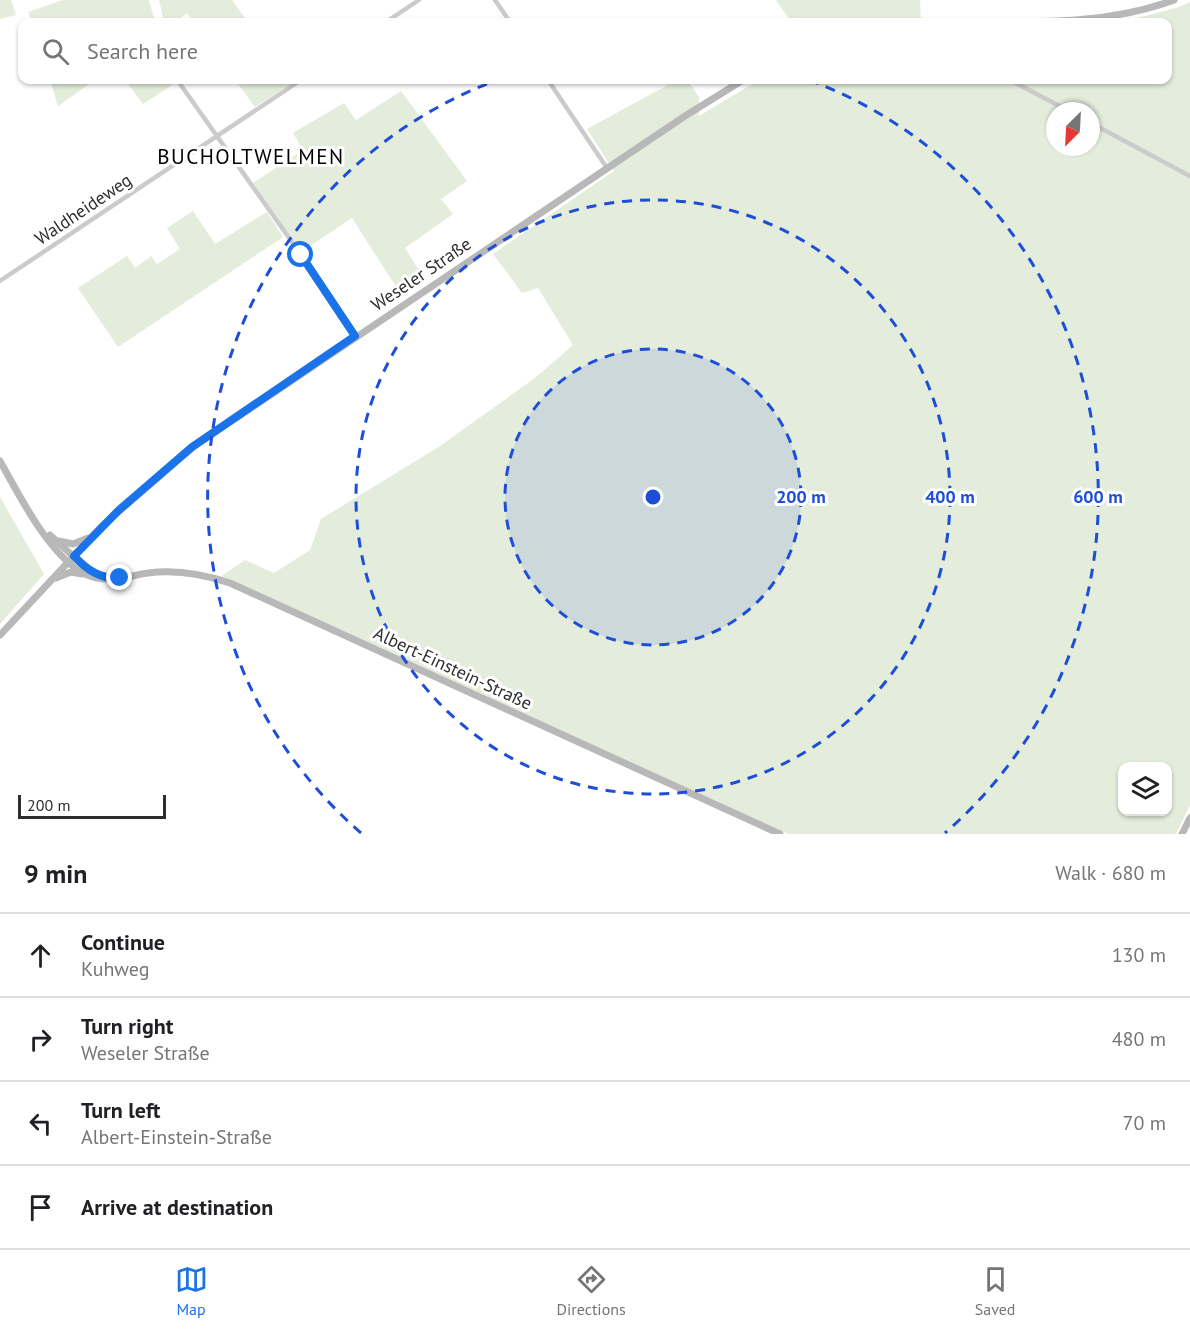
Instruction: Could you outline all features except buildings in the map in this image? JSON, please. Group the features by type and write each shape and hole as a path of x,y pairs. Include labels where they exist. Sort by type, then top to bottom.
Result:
{"main road":[{"path":"1099,18 1134,12 1174,0"},
{"name":"Weseler Straße","path":"0,635 93,536 138,492 192,447 607,168 737,84"},
{"path":"0,461 32,516 71,559 104,578"},
{"path":"32,516 71,559"},
{"path":"54,539 64,544 73,544 93,536"},
{"name":"Albert-Einstein-Straße","path":"71,559 90,576 120,578 148,573 177,572 203,574 230,583 780,834"},
{"path":"53,579 71,572 90,576"},
{"path":"1182,834 1190,818"}],"street":[{"path":"392,18 419,0"},
{"path":"495,0 507,18"},
{"path":"180,84 355,336"},
{"name":"Waldheideweg","path":"0,282 217,134 295,84"},
{"path":"551,84 607,168"},
{"path":"1018,84 1052,102"},
{"path":"1100,128 1190,176"}],"green space":[{"path":"0,0 11,0 16,15 0,19"},
{"path":"63,0 149,0 154,18 30,18 28,12"},
{"path":"159,0 232,0 245,18 191,18 187,13 180,18 163,18"},
{"path":"776,0 920,0 921,18 788,18"},
{"path":"1190,2 1190,805 1176,834 788,834 221,576 245,560 274,573 310,550 321,519 440,446 535,378 573,345 538,288 522,293 493,254 614,171 587,129 670,84 690,84 699,97 699,116 752,84 1172,84 1172,18 1137,18"},
{"path":"51,84 89,84 58,106"},
{"path":"128,84 174,84 143,104"},
{"path":"238,84 291,84 255,107"},
{"path":"401,91 467,181 441,199 453,214 405,248 425,280 402,296 352,218 301,252 253,183 303,150 293,133 344,103 356,120"},
{"path":"193,211 215,244 267,212 283,237 118,347 78,288 127,256 135,268 151,256 157,264 180,249 167,228"},
{"path":"0,497 44,574 0,624"}],"district":[{"name":"BUCHOLTWELMEN","path":"251,156"}],"route":[{"path":"120,578 111,579 97,575 74,556 119,510 192,447 355,336 301,255"}]}
